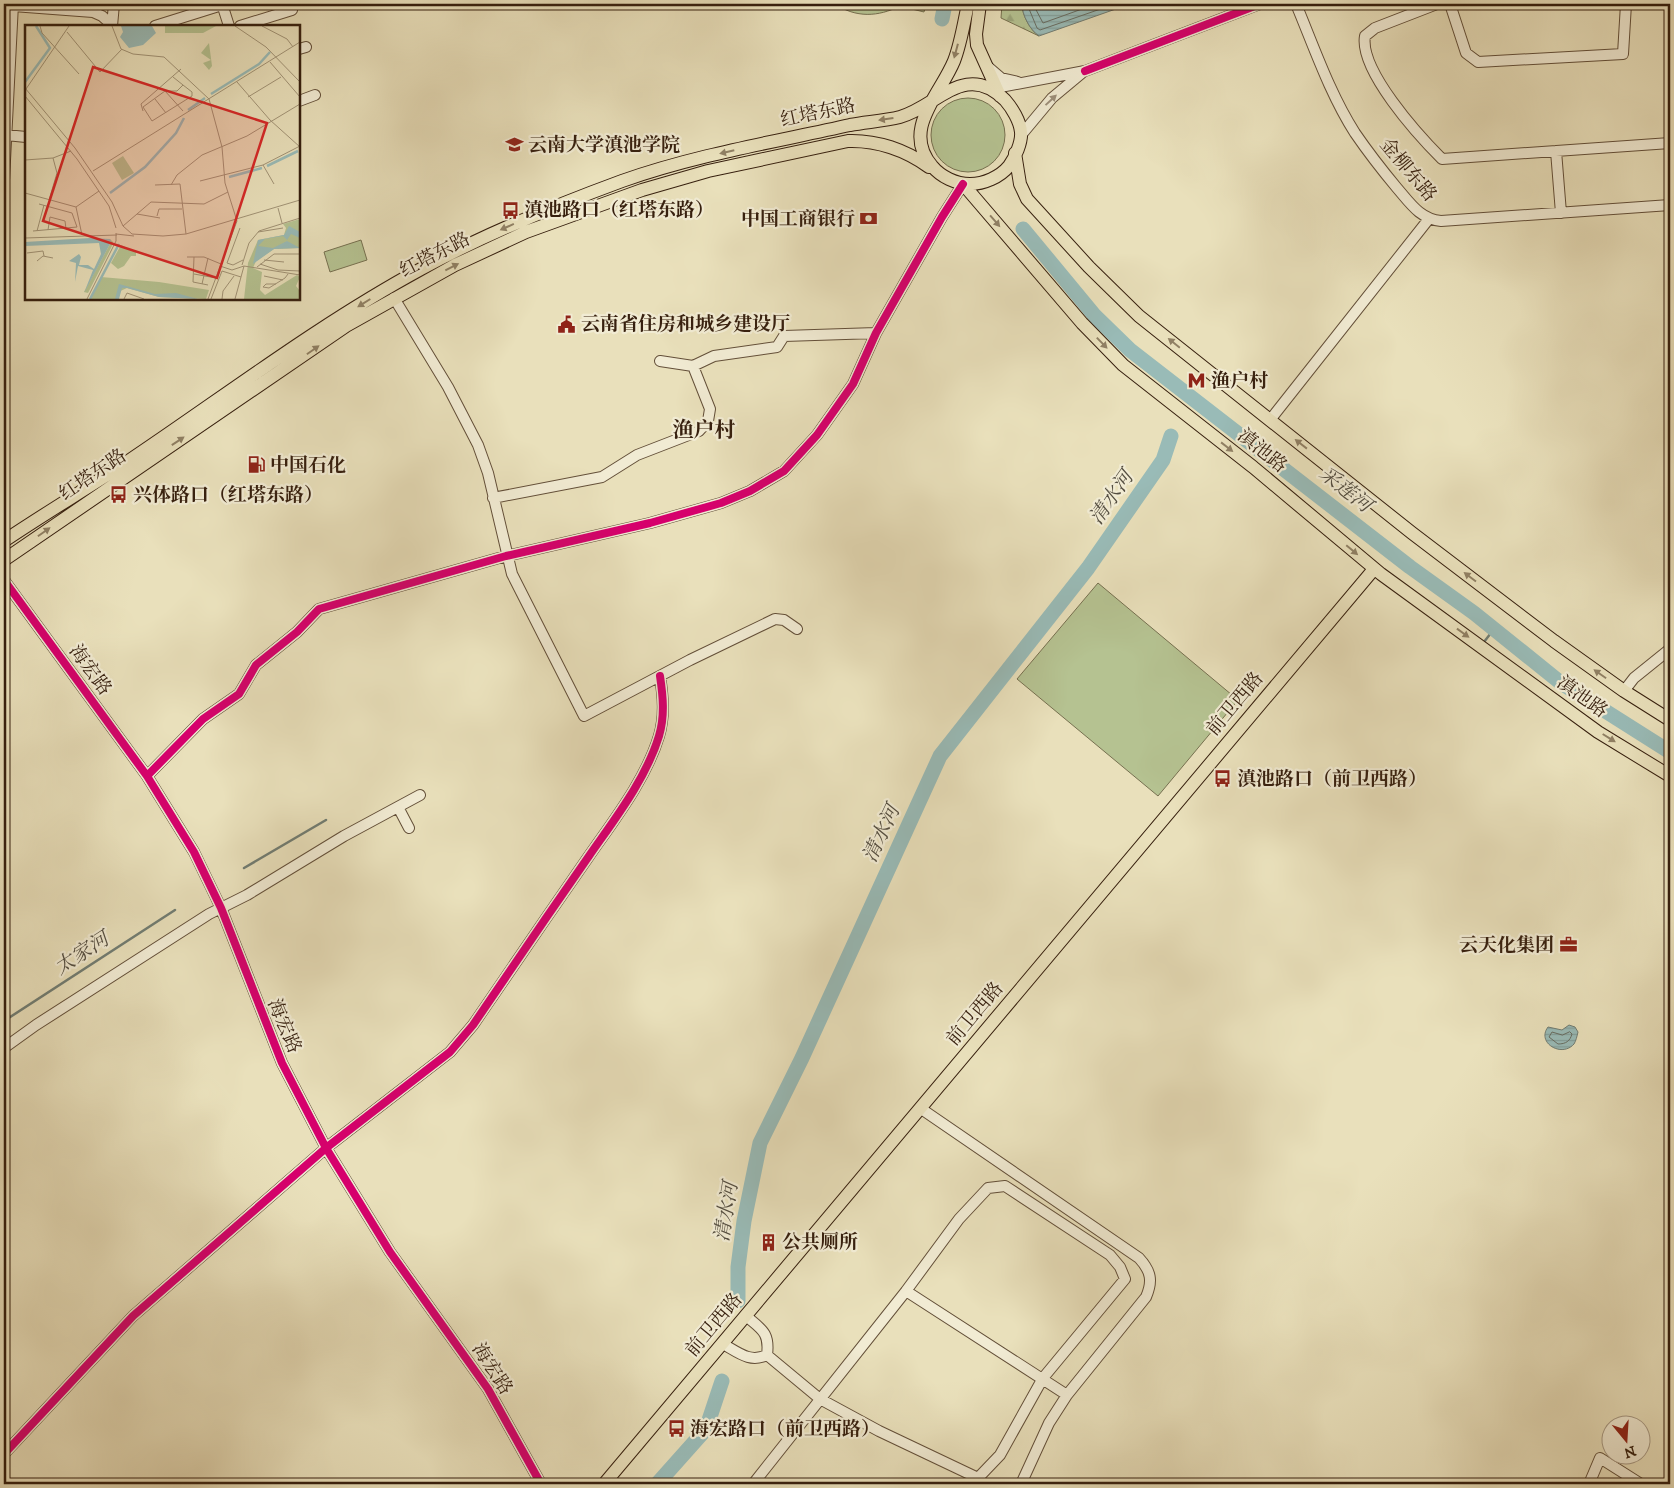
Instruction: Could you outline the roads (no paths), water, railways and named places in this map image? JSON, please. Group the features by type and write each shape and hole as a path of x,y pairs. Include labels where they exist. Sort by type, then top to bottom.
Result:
{"main road":[{"path":"931,102 946,90 961,85 983,86 995,91 1009,104 1022,134 1008,166 990,180 976,184 963,184 940,175 925,157 919,136 922,120 931,102 955,59 968,4"},
{"path":"980,4 976,34 977,45 995,91"},
{"name":"红塔东路","path":"4,541 128,460 298,344 420,269 466,246 541,212 629,179 741,149 868,121 900,117 931,102"},
{"name":"红塔东路","path":"4,560 346,326 455,265 526,232 588,208 708,171 780,154 848,141 862,141 903,151 940,175"},
{"name":"滇池路","path":"1015,152 1020,184 1027,199 1089,267 1139,316 1420,539 1554,641 1624,691 1670,720"},
{"name":"滇池路","path":"963,184 1082,323 1123,365 1253,467 1378,571 1598,732 1670,776"},
{"name":"前卫西路","path":"604,1484 749,1319 1378,571"},
{"name":"前卫西路","path":"615,1484 726,1346"}],"street":[{"path":"10,4 93,12 112,25 114,4"},
{"path":"4,12 10,4"},
{"path":"4,180 10,4"},
{"path":"158,25 222,4 229,25"},
{"path":"995,91 1022,83 1037,82 1085,71 1260,4"},
{"name":"金柳东路","path":"1296,4 1327,78 1354,131 1370,155 1415,209 1428,220 1441,221 1670,204"},
{"path":"1437,4 1375,28 1365,36 1363,46 1373,73 1415,132 1442,159 1670,143"},
{"path":"1450,4 1466,53 1478,62 1623,54 1626,4"},
{"path":"243,25 292,10"},
{"path":"986,65 1001,78 1022,83"},
{"path":"1022,134 1052,98 1085,71"},
{"path":"300,101 315,95"},
{"path":"6,135 25,136"},
{"path":"1556,151 1561,213"},
{"path":"147,776 203,719 239,694 256,665 297,632 319,609 506,556 650,523 721,503 750,491 784,471 817,435 853,384 876,333 963,184"},
{"path":"1270,420 1428,220"},
{"path":"394,298 448,387 478,445 494,498 506,556 512,574 584,716 775,619 784,620 798,629"},
{"path":"660,361 693,366 714,356 777,346 784,336 876,333"},
{"path":"494,498 602,477 637,455 698,431 708,421 710,409 693,366"},
{"name":"海宏路","path":"4,580 147,776 194,852 221,908 282,1063 326,1148 390,1252 488,1390 541,1484"},
{"path":"1624,691 1634,678 1670,648"},
{"path":"4,1454 133,1316 326,1148 450,1052 473,1025 639,779 654,749 662,724 663,694 660,676"},
{"path":"4,1048 36,1025 221,908 420,795"},
{"path":"398,807 409,828"},
{"path":"923,1111 1139,1258 1147,1267 1151,1278 1146,1297 1066,1395 1049,1423 1021,1484"},
{"path":"753,1484 820,1399 906,1291 959,1219 988,1188 1005,1186 1110,1255 1120,1267 1125,1279 1043,1378 1000,1455 973,1481 820,1399 767,1355"},
{"path":"906,1291 948,1320 1043,1378 1066,1395"},
{"path":"749,1319 764,1330 768,1342 767,1355"},
{"path":"726,1346 749,1359 758,1359 767,1355"},
{"path":"1589,1484 1600,1458 1642,1484"}],"water":[{"path":"1022,4 1130,4 1039,36 1027,22"},
{"path":"1569,1025 1575,1027 1578,1032 1574,1044 1563,1050 1552,1047 1545,1038 1548,1027 1562,1030"}],"waterway":[{"name":"采莲河","path":"942,19 945,4"},
{"name":"采莲河","path":"1023,229 1095,316 1130,350 1410,567 1474,613 1561,683 1670,752"},
{"name":"清水河","path":"738,1301 738,1267 744,1221 760,1143 802,1058 940,756 1088,568 1163,460 1171,436"},
{"path":"1484,642 1494,629"},
{"name":"太家河","path":"244,868 326,820"},
{"name":"太家河","path":"4,1021 175,910"},
{"name":"清水河","path":"657,1484 706,1429 722,1381"}],"place":[{"name":"云南大学滇池学院","path":"514,145"},
{"name":"滇池路口（红塔东路）","path":"510,210"},
{"name":"中国工商银行","path":"869,219"},
{"name":"云南省住房和城乡建设厅","path":"567,324"},
{"name":"渔户村","path":"1197,381"},
{"name":"中国石化","path":"256,465"},
{"name":"兴体路口（红塔东路）","path":"119,495"},
{"name":"滇池路口（前卫西路）","path":"1223,779"},
{"name":"云天化集团","path":"1568,945"},
{"name":"公共厕所","path":"768,1242"},
{"name":"海宏路口（前卫西路）","path":"676,1429"}],"district":[{"name":"渔户村","path":"704,431"}]}
